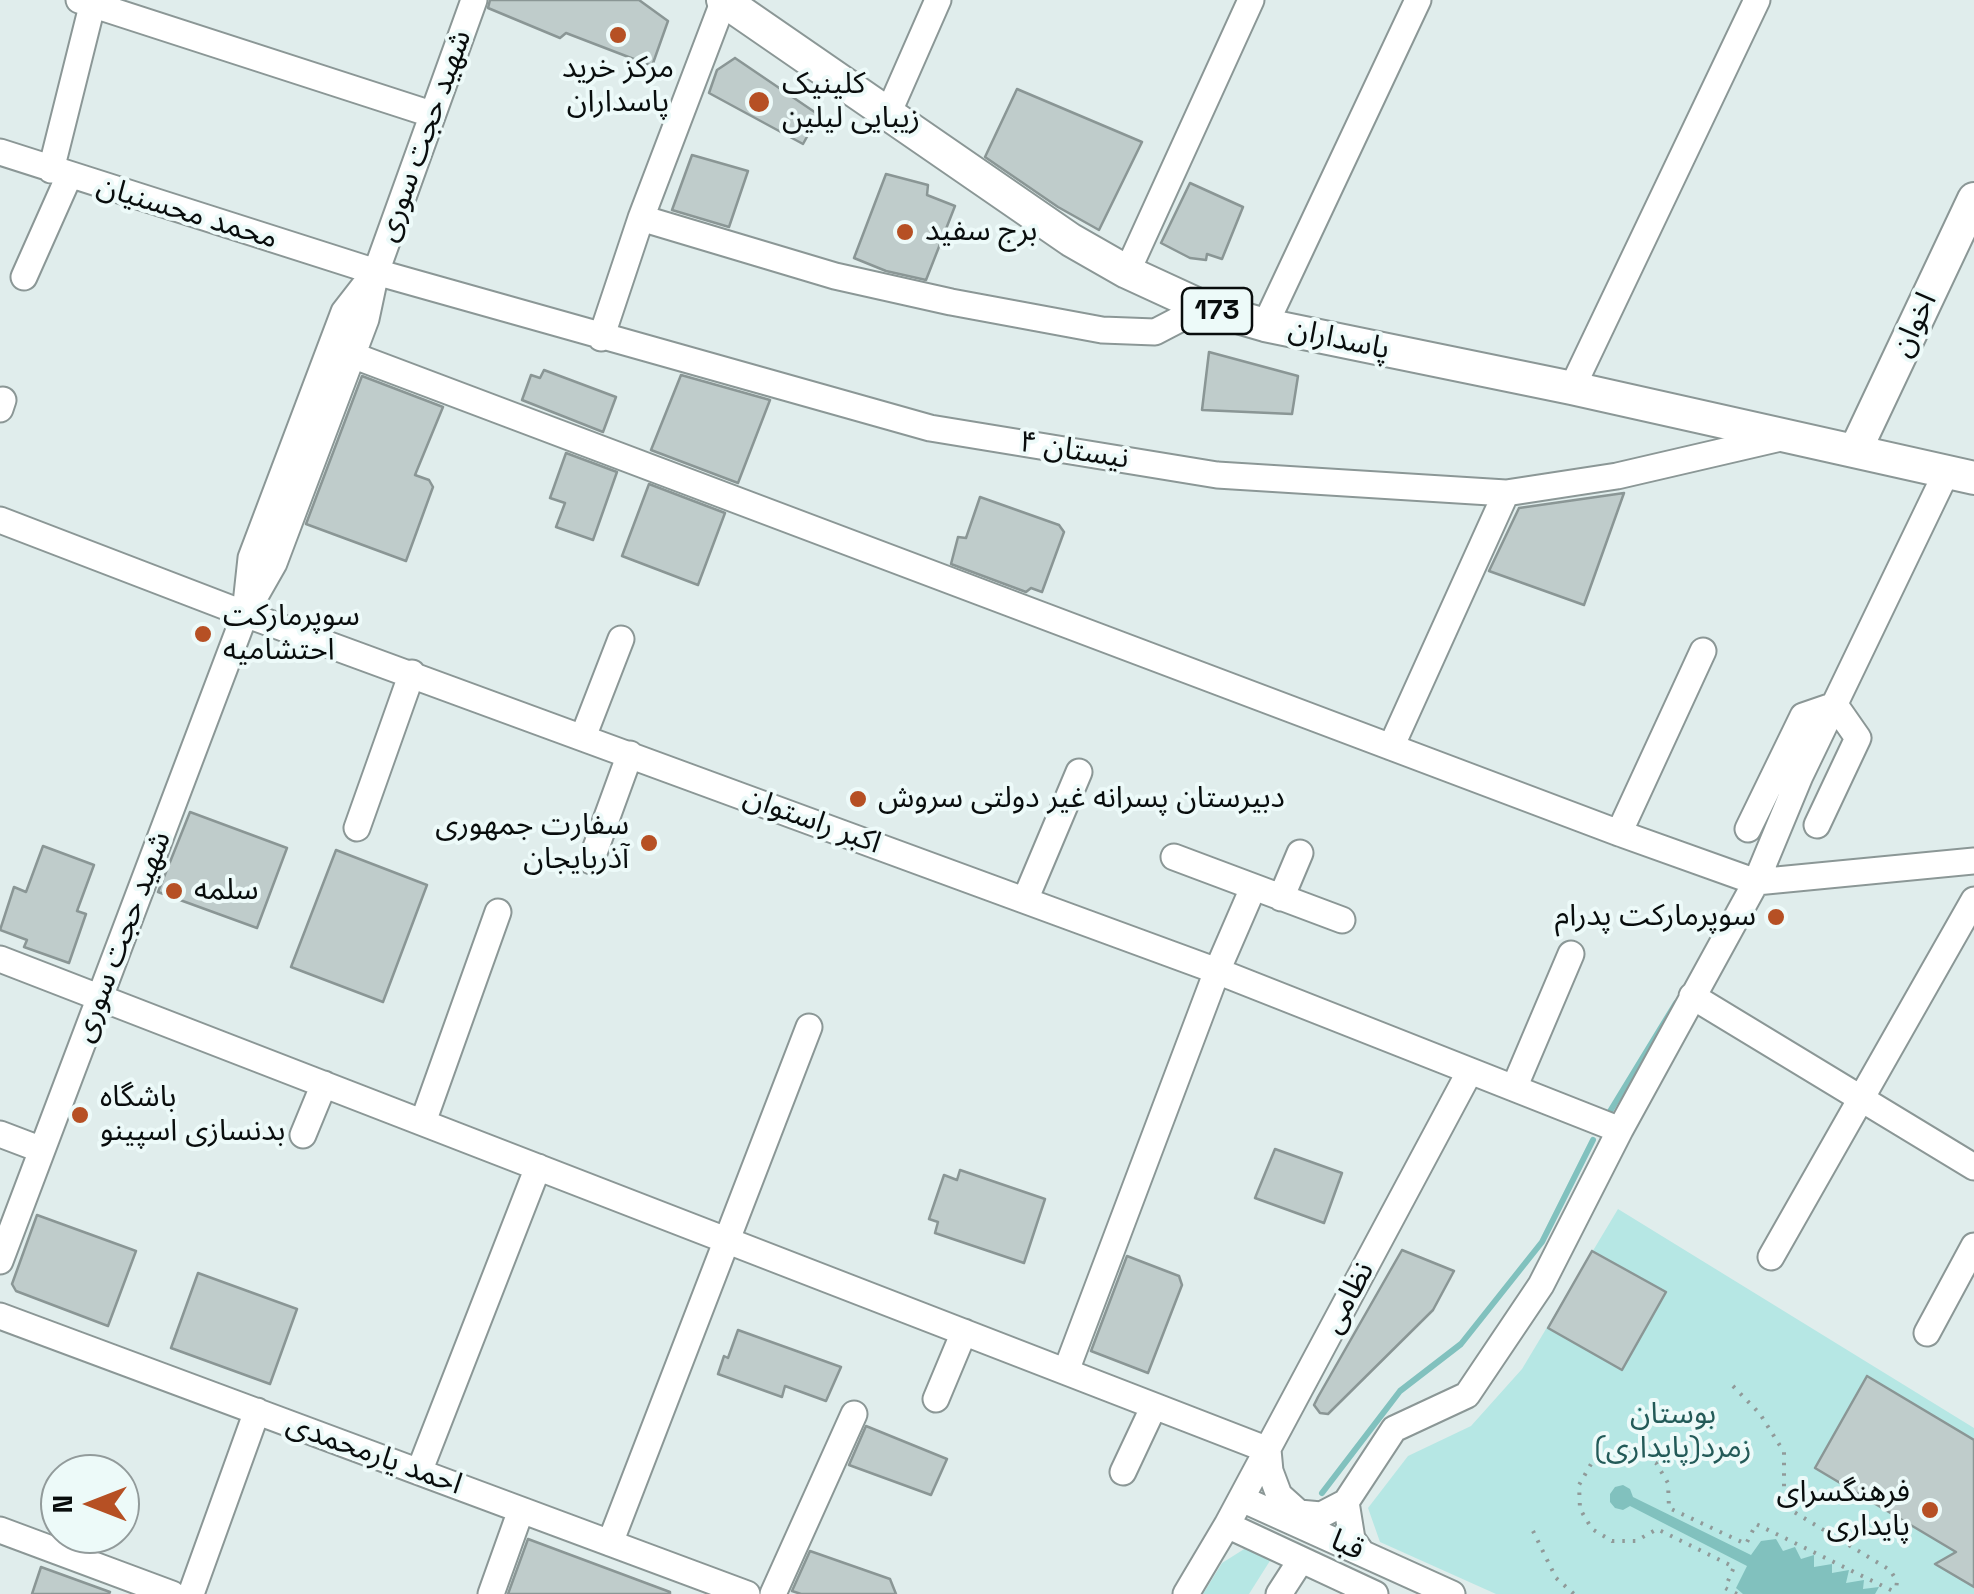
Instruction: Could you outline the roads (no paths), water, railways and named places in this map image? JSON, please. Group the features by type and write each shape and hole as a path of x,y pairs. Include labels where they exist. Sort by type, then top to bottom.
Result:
{"main road":[{"name":"پاسداران","path":"723,0 1070,240 1203,307 1266,325 1960,474"},
{"name":"اخوان","path":"1855,451 1974,198"}],"street":[{"name":"شهید حجت سوری","path":"0,1260 245,614 274,563 366,319 376,272 474,0"},
{"path":"601,338 723,0"},
{"path":"887,116 938,0"},
{"path":"1128,272 1251,0"},
{"path":"1266,325 1418,0"},
{"path":"1572,388 1756,0"},
{"path":"24,278 60,173 89,2 432,114"},
{"name":"محمد محسنیان","path":"0,152 376,272"},
{"path":"642,218 835,276 1102,330 1155,332 1203,307"},
{"name":"شهید حجت سوری","path":"245,614 251,558 344,312 376,272"},
{"name":"نیستان ۴","path":"376,272 930,428 1217,475 1506,493 1710,457 1788,436"},
{"path":"352,355 1756,882 1974,860"},
{"path":"0,959 1268,1450 1274,1484 1288,1506 1299,1512 1320,1514 1346,1502 1394,1430 1467,1394 1541,1286 1620,1130 1756,882 1834,705 1960,474"},
{"path":"1391,748 1506,493"},
{"name":"اکبر راستوان","path":"0,520 245,614 1217,971 1620,1130"},
{"path":"583,737 621,639"},
{"path":"1619,833 1704,651"},
{"path":"356,828 412,674"},
{"path":"1816,825 1858,738 1834,705"},
{"path":"1748,829 1803,716 1834,705"},
{"path":"591,861 630,754"},
{"path":"1025,900 1079,772"},
{"path":"1281,898 1300,854"},
{"path":"1174,856 1342,920"},
{"path":"1066,1372 1217,971 1253,888"},
{"path":"1772,1257 1974,900"},
{"path":"423,1122 498,912"},
{"path":"1514,1088 1572,954"},
{"path":"1692,996 1974,1168"},
{"path":"610,1543 724,1239 809,1027"},
{"name":"نظامی","path":"1186,1594 1242,1498 1470,1071"},
{"path":"303,1135 324,1084"},
{"path":"0,1134 42,1150"},
{"path":"419,1472 538,1167"},
{"path":"1927,1333 1974,1246"},
{"name":"احمد یارمحمدی","path":"0,1316 747,1594"},
{"path":"936,1399 964,1332"},
{"path":"1123,1472 1154,1406"},
{"path":"191,1594 257,1412"},
{"path":"773,1594 854,1414"},
{"name":"قبا","path":"1242,1498 1452,1594"},
{"path":"1346,1502 1352,1539 1362,1552"},
{"path":"491,1594 521,1510"},
{"name":"قبا","path":"1227,1525 1376,1594"},
{"path":"0,1530 172,1594"},
{"path":"1278,1594 1300,1560"}],"waterway":[{"path":"1609,1113 1676,1003"},
{"path":"1322,1493 1400,1391 1461,1344 1542,1242 1593,1140"}],"place":[{"name":"مرکز خرید پاسداران","path":"618,35"},
{"name":"کلینیک زیبایی لیلین","path":"759,102"},
{"name":"برج سفید","path":"905,232"},
{"name":"سوپرمارکت احتشامیه","path":"203,634"},
{"name":"دبیرستان پسرانه غیر دولتی سروش","path":"858,799"},
{"name":"سفارت جمهوری آذربایجان","path":"649,843"},
{"name":"سلمه","path":"174,891"},
{"name":"سوپرمارکت پدرام","path":"1776,917"},
{"name":"باشگاه بدنسازی اسپینو","path":"80,1115"},
{"name":"فرهنگسرای پایداری","path":"1930,1510"}],"park label":[{"name":"بوستان زمرد(پایداری)","path":"1673,1432"}]}
